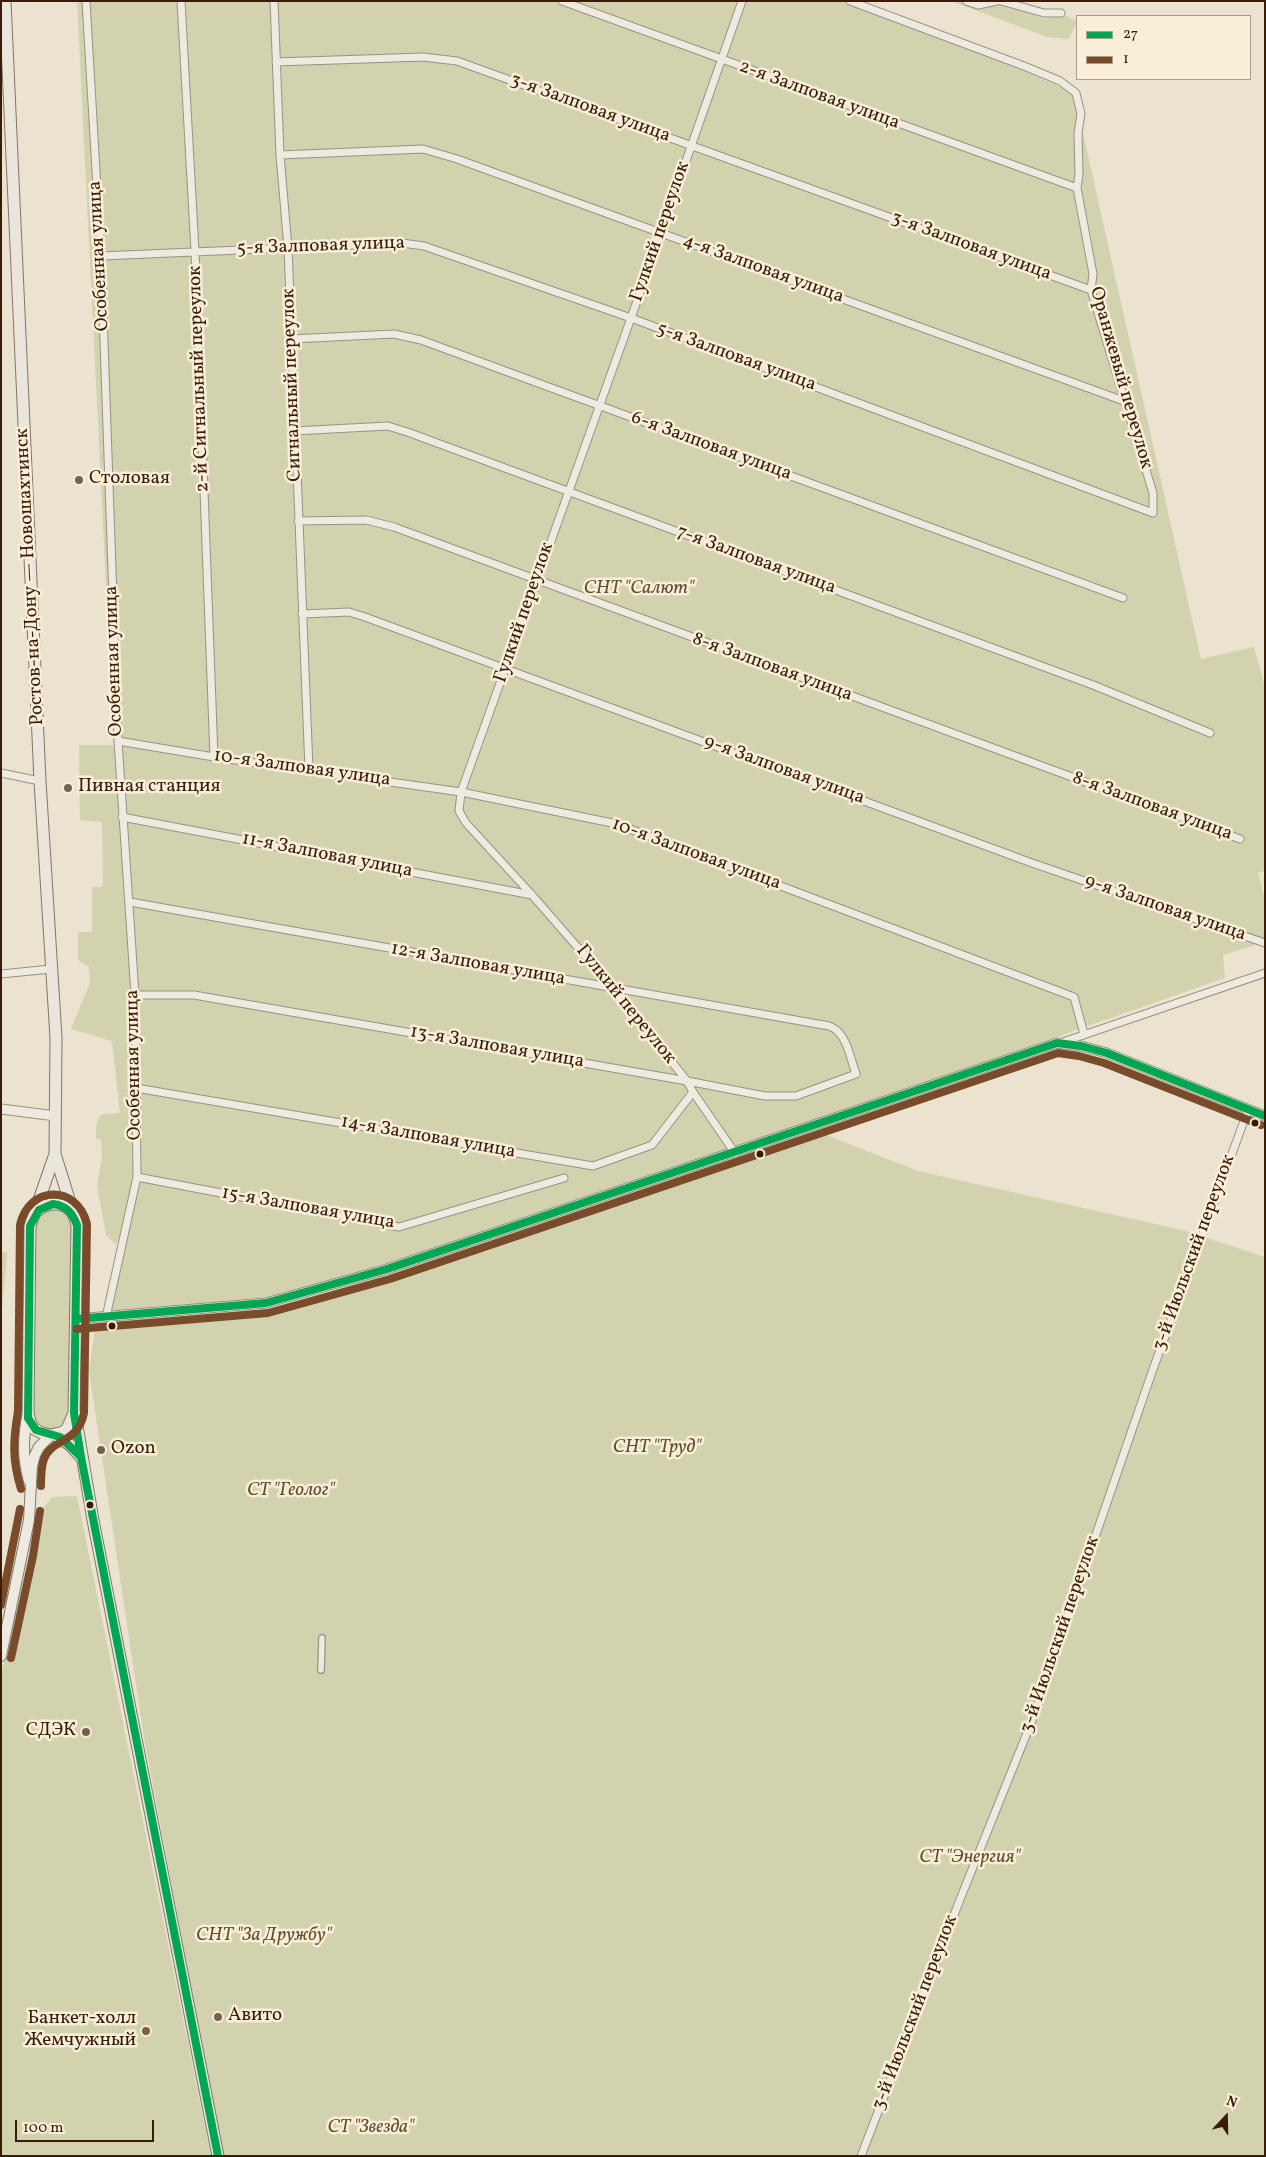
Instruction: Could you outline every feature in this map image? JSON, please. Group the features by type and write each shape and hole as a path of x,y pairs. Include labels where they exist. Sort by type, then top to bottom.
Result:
{"main road":[{"name":"Ростов-на-Дону — Новошахтинск","path":"5,1 4,16 40,781 56,1038 55,1154"},
{"path":"32,1491 24,1465 24,1434 28,1412 30,1226 55,1154"},
{"path":"55,1154 77,1225 74,1413 81,1457 218,2156"},
{"path":"36,1212 42,1207 53,1204 65,1206 74,1214"},
{"path":"28,1412 34,1429 53,1435 70,1445 81,1457"},
{"path":"1,1656 29,1520 32,1466 35,1455 53,1435 63,1432 70,1425 74,1413"}],"street":[{"name":"Особенная улица","path":"86,1 101,256 118,741 135,995 137,1177 106,1317"},
{"name":"2-й Сигнальный переулок","path":"181,1 195,251 214,758"},
{"name":"Сигнальный переулок","path":"274,1 280,155 288,248 309,769"},
{"name":"2-я Залповая улица","path":"562,1 1077,188"},
{"name":"Гулкий переулок","path":"735,1153 687,1081 614,989 466,823 459,811 461,792 631,318 742,1"},
{"name":"Оранжевый переулок","path":"850,1 1024,66 1060,82 1076,93 1081,114 1078,133 1079,174 1077,188 1092,274 1092,290 1153,493 1154,514"},
{"path":"966,1 978,5 999,1 1044,13 1061,12"},
{"name":"3-я Залповая улица","path":"276,62 423,57 457,61 1092,290"},
{"name":"4-я Залповая улица","path":"280,155 423,149 457,159 1124,401"},
{"name":"5-я Залповая улица","path":"101,256 402,243 424,246 631,318 1154,514"},
{"name":"6-я Залповая улица","path":"291,339 394,334 420,340 1123,598"},
{"name":"7-я Залповая улица","path":"294,431 388,426 410,433 1093,686 1210,733"},
{"name":"8-я Залповая улица","path":"298,521 366,520 394,527 1240,839"},
{"name":"9-я Залповая улица","path":"302,614 349,612 506,668 1032,863 1265,943"},
{"name":"10-я Залповая улица","path":"118,741 214,758 309,769 461,792 617,824 1074,997 1084,1034"},
{"path":"1,773 40,781"},
{"name":"11-я Залповая улица","path":"122,817 532,895"},
{"name":"12-я Залповая улица","path":"130,902 836,1029 842,1036 856,1074"},
{"path":"1,974 52,969"},
{"path":"76,1319 266,1303 387,1269 1265,973"},
{"name":"13-я Залповая улица","path":"135,995 194,994 765,1096 796,1096 856,1074"},
{"path":"1057,1044 1081,1046 1107,1053 1265,1116"},
{"name":"14-я Залповая улица","path":"136,1088 593,1166 652,1145 693,1092"},
{"path":"1,1108 56,1116"},
{"name":"3-й Июльский переулок","path":"861,2156 964,1888 1032,1723 1152,1372 1248,1110"},
{"name":"15-я Залповая улица","path":"137,1177 399,1227 564,1178"},
{"path":"321,1670 322,1638"}],"green space":[{"name":"СНТ \"Салют\"","path":"77,1 862,1 1074,93 1201,659 1254,647 1265,687 1265,871 1258,873 1265,900 1265,942 1223,955 1225,978 808,1124 406,1258 252,1302 104,1313 122,1230 116,1245 106,1235 97,1186 102,1157 101,1139 96,1139 97,1122 102,1114 120,1113 112,1041 71,1029 90,983 89,967 78,960 78,932 92,932 92,887 102,887 103,882 102,822 80,820 79,745 114,745"},
{"path":"951,1 996,1 1045,19 1061,13 1076,20 1069,39 1047,37"},
{"path":"816,1131 918,1171 1186,1231 1265,1257 1265,2156 223,2156 144,1738 89,1371 95,1329 126,1328 127,1323 250,1313 306,1300 596,1201"},
{"path":"53,1209 67,1215 71,1226 68,1413 63,1424 51,1429 39,1425 33,1414 36,1226 41,1215"},
{"path":"1,1252 7,1253 1,1320"},
{"path":"77,1496 211,2156 1,2156 1,1675 38,1515 52,1497"}],"transit line":[{"name":"27","path":"76,1319 266,1303 387,1269 1057,1043 1081,1046 1107,1053 1265,1116"},
{"name":"1","path":"77,1329 268,1313 390,1279 1058,1053 1079,1056 1104,1063 1261,1125"},
{"name":"1","path":"21,1489 14,1450 18,1411 20,1225 25,1212 33,1202 53,1194 64,1196 74,1202 82,1211 87,1224 84,1413 81,1423 71,1436 48,1452 42,1465 41,1486"},
{"name":"27","path":"53,1204 62,1206 68,1211 77,1225 74,1413 81,1457 60,1437 36,1430 28,1418 30,1226 39,1210 53,1204"},
{"name":"27","path":"81,1457 218,2156"},
{"name":"1","path":"1,1605 20,1509"},
{"name":"1","path":"11,1658 33,1556 40,1511"}],"place":[{"name":"Столовая","path":"79,480"},
{"name":"Пивная станция","path":"68,788"},
{"name":"Ozon","path":"101,1450"},
{"name":"СДЭК","path":"86,1732"},
{"name":"Авито","path":"218,2017"},
{"name":"Банкет-холл Жемчужный","path":"146,2031"}],"park label":[{"name":"СНТ \"Труд\"","path":"657,1449"},
{"name":"СТ \"Геолог\"","path":"291,1492"},
{"name":"СТ \"Энергия\"","path":"970,1859"},
{"name":"СНТ \"За Дружбу\"","path":"264,1937"},
{"name":"СТ \"Звезда\"","path":"371,2129"}]}
